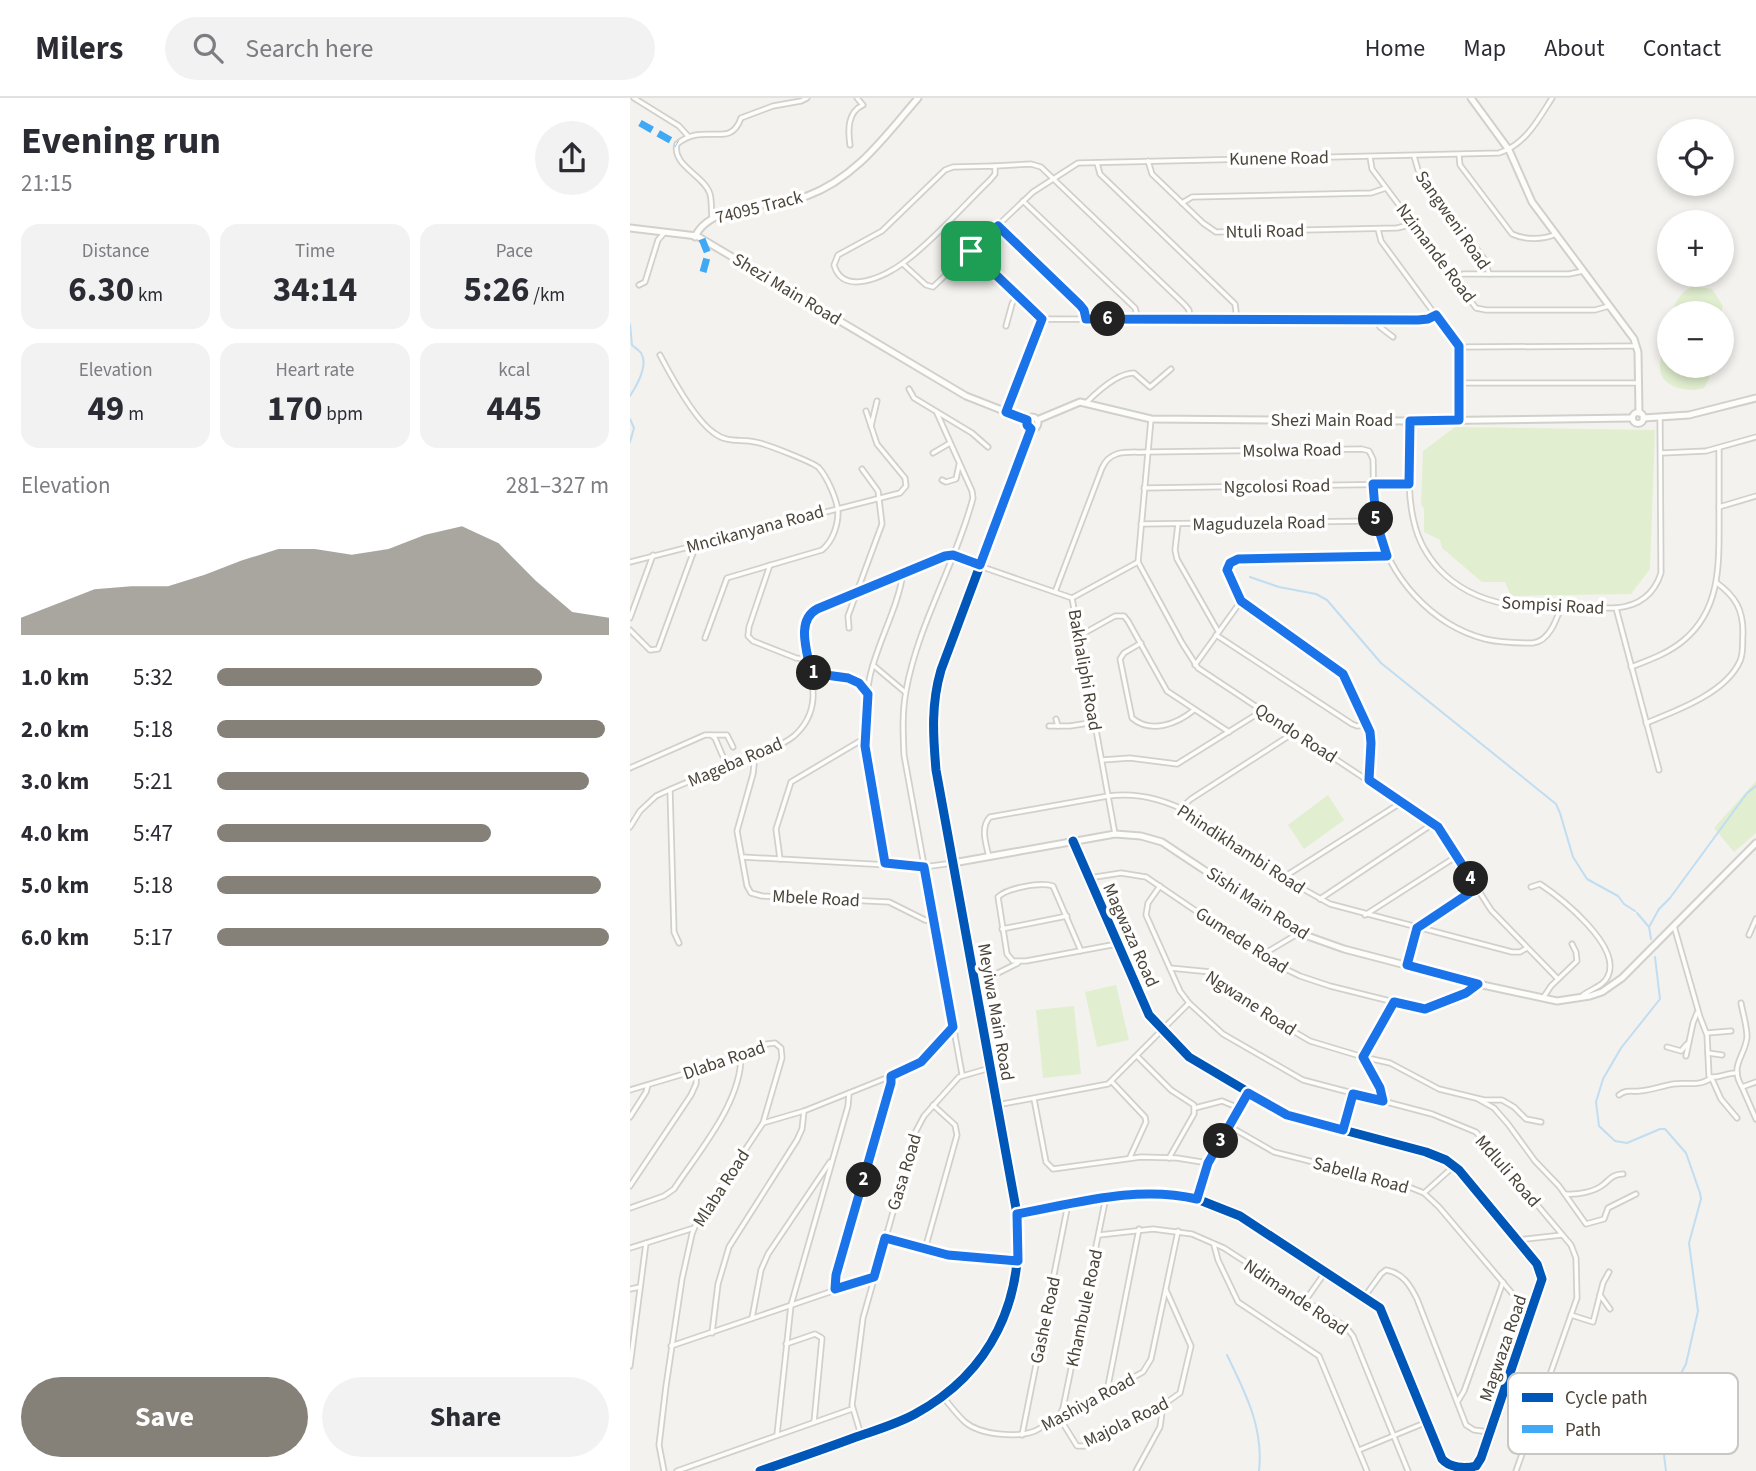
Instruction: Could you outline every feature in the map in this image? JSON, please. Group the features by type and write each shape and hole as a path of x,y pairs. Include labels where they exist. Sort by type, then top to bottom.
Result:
{"street":[{"path":"634,98 679,126 688,136"},
{"path":"712,217 709,191 679,159 675,151 677,144 688,136 702,133 733,133 738,127 739,119 807,98"},
{"path":"850,145 848,128 853,111 863,106 857,98"},
{"name":"74095 Track","path":"695,237 702,224 712,217 806,197 837,181 864,160 918,98"},
{"path":"1471,98 1509,150 1527,192 1637,346 1641,416 1660,417 1708,411 1756,398"},
{"path":"1509,150 1531,130 1552,98"},
{"name":"Kunene Road","path":"903,264 930,287 1023,201 1078,163 1459,155 1509,150"},
{"path":"1459,155 1460,166 1512,234 1541,238 1556,234"},
{"name":"Sangweni Road","path":"1414,156 1418,170 1485,260 1489,274 1569,274 1583,271"},
{"name":"Nzimande Road","path":"1370,157 1372,169 1471,302 1480,309 1595,310 1610,306"},
{"name":"Ntuli Road","path":"1148,161 1152,174 1209,229 1216,232 1404,228 1413,224"},
{"path":"1097,163 1100,174 1235,304 1237,319"},
{"path":"995,166 995,174 990,180 903,264 876,278 856,282 838,274 834,265 838,255 882,231 946,170 953,167 995,166 1037,165 1185,305 1190,319"},
{"path":"1182,203 1192,197 1371,193 1386,188"},
{"path":"1023,201 1135,308 1138,319"},
{"path":"998,226 1080,305 1086,319"},
{"path":"630,228 695,237"},
{"path":"1378,229 1381,241 1459,346 1459,420"},
{"path":"639,285 645,282 658,240 665,232"},
{"name":"Shezi Main Road","path":"695,237 967,396 1027,420 1032,417 1037,420 1075,403 1087,402 1122,414 1151,419 1410,421 1632,418 1639,424 1641,416"},
{"path":"971,251 1042,319 1424,320 1436,315"},
{"path":"1453,278 1463,274 1489,274"},
{"path":"1006,326 1017,295"},
{"path":"1006,412 1042,319"},
{"path":"1376,319 1380,327 1393,337"},
{"path":"1459,346 1637,346"},
{"path":"660,355 699,419 710,430 725,439 760,443 817,466 831,488 838,508 880,500 900,493 906,482 877,444 866,411"},
{"path":"1087,402 1099,391 1129,373 1134,373 1150,387 1171,369"},
{"path":"1459,383 1639,383"},
{"path":"909,389 914,398 972,433 988,447"},
{"path":"871,429 877,401"},
{"path":"937,413 973,498 913,661 905,692 904,755 962,1074 990,1068"},
{"name":"Sompisi Road","path":"1410,421 1409,484 1414,525 1434,564 1451,581 1468,593 1516,607 1616,608 1631,606 1645,598 1658,580 1662,563 1660,417"},
{"path":"1138,562 1151,419"},
{"path":"1027,420 1031,429 1038,425 1037,420"},
{"name":"Meyiwa Main Road","path":"760,1471 861,1436 912,1415 943,1397 974,1368 998,1331 1011,1298 1018,1261 1017,1214 936,770 932,726 934,700 941,670 1031,429"},
{"path":"1662,453 1697,453 1756,437"},
{"path":"933,453 950,443"},
{"path":"1631,667 1668,652 1685,640 1706,613 1717,583 1719,448"},
{"name":"Msolwa Road","path":"1055,592 1106,459 1117,454 1147,452 1365,449 1371,453 1373,459 1376,521 1387,556 1399,576 1423,604 1450,624 1482,638 1501,642 1538,643 1546,638 1561,607"},
{"path":"942,480 946,482 956,479 959,463"},
{"path":"849,628 848,616 882,524 878,491 862,469"},
{"name":"Ngcolosi Road","path":"1144,488 1409,484"},
{"path":"1719,508 1756,496"},
{"name":"Mncikanyana Road","path":"630,562 838,508 837,524 826,547 727,578 705,638"},
{"name":"Maguduzela Road","path":"1141,524 1376,521"},
{"path":"1178,524 1175,550 1177,559 1217,633 1352,724 1367,724"},
{"path":"630,630 650,650 659,647 696,545"},
{"path":"630,618 653,555"},
{"path":"953,555 1072,598"},
{"name":"Mageba Road","path":"630,827 631,819 646,804 670,790 786,741 802,727 808,718 813,699 804,629 810,613 856,592 953,555"},
{"path":"1369,780 1371,743 1367,724 1341,672 1241,601 1227,572 1228,565 1234,560 1387,556"},
{"name":"Bakhaliphi Road","path":"1115,834 1072,598 1138,562"},
{"name":"Qondo Road","path":"1138,562 1195,665 1434,823 1491,910 1558,979"},
{"path":"770,565 748,636 753,641 796,658 809,660"},
{"path":"885,863 865,738 873,665 903,573"},
{"path":"1646,723 1701,698 1732,673 1740,661 1742,612 1726,590 1717,583"},
{"path":"1195,665 1241,601"},
{"path":"1616,608 1660,770"},
{"path":"1079,636 1121,615 1128,621 1167,691 1229,733"},
{"path":"1141,643 1124,653 1120,659 1132,718 1138,723 1169,726 1194,710"},
{"path":"873,665 905,692"},
{"path":"811,673 848,678 859,683 868,694"},
{"path":"1102,760 1130,758 1174,765 1262,710"},
{"path":"1056,719 1058,726"},
{"path":"1049,726 1095,722"},
{"path":"1181,808 1186,802 1295,732"},
{"path":"630,768 705,735 727,735 733,747"},
{"path":"711,735 715,738 727,766"},
{"path":"780,859 776,829 791,782 865,738"},
{"name":"Mbele Road","path":"755,755 737,831 747,886 754,894 889,902 934,922"},
{"path":"670,790 674,932 678,943"},
{"name":"Phindikhambi Road","path":"989,857 984,824 990,817 1108,796 1128,794 1150,797 1181,808 1320,899 1365,915 1512,952 1527,948"},
{"path":"1284,877 1402,802"},
{"path":"1320,899 1434,823"},
{"name":"Sishi Main Road","path":"953,863 1115,834 1141,836 1172,847 1299,933 1344,949 1478,984 1543,999 1566,1001 1602,992 1622,978 1756,843"},
{"name":"Magwaza Road","path":"1073,841 1149,1015 1199,1064 1287,1115 1426,1152 1454,1166 1517,1240 1541,1270 1541,1285 1511,1373"},
{"path":"1365,915 1457,856"},
{"path":"741,857 924,867 953,863"},
{"name":"Gumede Road","path":"1089,878 1115,873 1146,877 1261,955 1307,978 1394,1002 1425,1009 1466,993 1478,984"},
{"path":"1081,951 1052,886 1045,884 1000,894 997,902 1002,929 1008,957 1013,961 1021,961 1081,951 1118,944"},
{"path":"1531,887 1540,884 1549,890 1599,936 1603,944 1610,973 1604,982 1578,999"},
{"name":"Mdluli Road","path":"1160,886 1148,903 1146,915 1180,991 1189,1003 1223,1034 1296,1076 1432,1114 1476,1132 1562,1235 1573,1249 1578,1294 1550,1373"},
{"path":"1407,965 1417,928 1477,888"},
{"path":"1002,929 1067,916"},
{"path":"1749,935 1756,919"},
{"path":"1674,926 1698,1011 1707,1032 1711,1078 1721,1099 1737,1118"},
{"path":"1261,955 1299,933"},
{"path":"1543,999 1558,979 1577,961 1572,944"},
{"path":"977,995 988,978 1021,961"},
{"name":"Ngwane Road","path":"1170,968 1211,972 1247,1004 1310,1041 1327,1048 1390,1063 1438,1089 1496,1102 1502,1100 1526,1119 1541,1122"},
{"path":"1383,1101 1380,1088 1363,1057 1394,1002"},
{"path":"997,1105 1112,1082 1189,1003"},
{"path":"1741,1003 1747,1034 1746,1044 1738,1060 1737,1073 1756,1119"},
{"path":"1686,1056 1698,1011"},
{"path":"763,1123 804,1111 921,1062 953,1027"},
{"path":"1707,1032 1731,1031"},
{"name":"Dlaba Road","path":"630,1090 697,1070 771,1043 781,1048 782,1058 763,1123"},
{"path":"1667,1047 1681,1051 1688,1043"},
{"path":"630,1208 664,1196 674,1189 728,1107 740,1067 741,1053"},
{"path":"1708,1053 1722,1055"},
{"path":"1138,1057 1159,1079 1191,1102 1195,1108 1170,1158"},
{"path":"630,1186 691,1095 696,1084 697,1070"},
{"path":"1619,1095 1625,1091 1706,1082 1731,1072 1737,1073"},
{"name":"Gasa Road","path":"861,1436 852,1409 862,1326 874,1277 916,1130 933,1105 962,1074"},
{"path":"835,1289 836,1275 891,1076"},
{"path":"1112,1082 1146,1117 1130,1157"},
{"path":"1742,1087 1756,1082"},
{"path":"630,1117 648,1085"},
{"path":"776,1435 791,1305 848,1105 849,1093"},
{"path":"1197,1199 1208,1163 1248,1093"},
{"path":"1343,1130 1353,1094"},
{"path":"1474,1097 1494,1108 1588,1225 1604,1219 1608,1208 1636,1194"},
{"path":"1034,1098 1046,1162 1050,1168 1130,1157 1208,1163"},
{"path":"1195,1108 1223,1101 1239,1108"},
{"path":"925,1249 957,1135 955,1125 933,1105"},
{"path":"712,1333 718,1284 729,1247 797,1140 802,1129 804,1111"},
{"name":"Mlaba Road","path":"664,1471 659,1446 671,1346 694,1228 763,1123"},
{"name":"Sabella Road","path":"1229,1126 1284,1156 1404,1185 1424,1193 1532,1313"},
{"path":"752,1319 764,1262 832,1160"},
{"path":"1424,1193 1454,1166"},
{"path":"1564,1194 1582,1193 1598,1188 1613,1176 1623,1174"},
{"path":"815,1183 824,1187"},
{"name":"Magwaza Road","path":"1017,1214 1107,1197 1159,1193 1197,1199 1240,1216 1365,1296 1383,1312 1442,1460 1450,1465 1476,1466 1482,1458 1508,1380"},
{"name":"Khambule Road","path":"1059,1417 1107,1197"},
{"name":"Gashe Road","path":"1022,1435 1069,1204"},
{"path":"630,1248 694,1228"},
{"path":"1107,1391 1139,1229"},
{"name":"Ndimande Road","path":"1099,1235 1139,1229 1178,1231 1214,1244 1351,1333 1408,1471"},
{"name":"Mashiya Road","path":"943,1397 965,1422 974,1427 1012,1436 1022,1435 1143,1372 1150,1365 1178,1231"},
{"path":"1517,1240 1562,1235"},
{"path":"885,1238 956,1256 1018,1261"},
{"path":"630,1366 646,1243"},
{"path":"1214,1244 1218,1260 1238,1302 1319,1356 1367,1471"},
{"path":"1365,1296 1386,1270 1393,1271 1407,1282 1417,1299 1468,1427 1489,1433"},
{"path":"1305,1301 1326,1271"},
{"path":"1571,1315 1593,1322 1609,1272"},
{"path":"671,1346 874,1277"},
{"path":"1458,1401 1503,1282"},
{"path":"630,1289 640,1287"},
{"name":"Majola Road","path":"1059,1417 1072,1441 1080,1447 1177,1396 1182,1389 1192,1350 1166,1290"},
{"path":"1601,1295 1610,1309"},
{"path":"786,1343 815,1334 822,1338 814,1422"},
{"path":"1502,1397 1508,1399"},
{"path":"1136,1471 1160,1427 1163,1405"},
{"path":"677,1471 852,1409"},
{"path":"1359,1450 1427,1422"},
{"name":"Mdluli Road","path":"1516,1471 1522,1454"}],"green space":[{"path":"1691,287 1712,289 1720,301 1677,301"},
{"path":"1709,378 1704,388 1690,390 1676,387 1664,379"},
{"path":"1455,427 1655,430 1650,569 1631,594 1511,596 1505,582 1482,582 1442,548 1440,540 1424,532 1424,509 1421,504 1423,451"},
{"path":"1756,781 1756,833 1734,852 1714,828"},
{"path":"1328,795 1344,820 1304,849 1288,825"},
{"path":"1116,985 1129,1040 1097,1047 1085,992"},
{"path":"1074,1006 1081,1074 1043,1078 1036,1010"}],"waterway":[{"path":"630,324 632,345 641,353 644,363 630,396"},
{"path":"630,419 634,428 630,442"},
{"path":"1250,577 1279,587 1316,594 1327,600 1381,663 1556,804 1573,857 1587,879 1618,896 1635,911"},
{"path":"1649,927 1659,909 1670,898 1747,793 1756,786"},
{"path":"1637,913 1649,927 1651,939"},
{"path":"1655,957 1660,999 1621,1048 1603,1079 1596,1102 1599,1126 1615,1141 1627,1143 1665,1129 1686,1153 1700,1193 1701,1199 1689,1243 1698,1311 1686,1364 1681,1373"},
{"path":"1227,1355 1256,1425 1259,1471"},
{"path":"1664,1454 1666,1471"}],"marked path":[{"path":"640,123 677,144"},
{"path":"702,239 708,254 703,272"}],"cycle path":[{"path":"760,1471 894,1424 942,1397 965,1377 983,1355 1009,1304 1018,1245 1017,1214 936,770 934,720 941,670 1031,429"},
{"path":"1073,841 1149,1015 1189,1057 1287,1115 1426,1152 1446,1160 1459,1170 1537,1264 1542,1279 1510,1373"},
{"path":"1017,1214 1124,1194 1159,1193 1197,1199 1240,1216 1380,1308 1442,1459 1449,1464 1458,1467 1476,1466 1508,1379"}],"route":[{"path":"998,226 1080,305 1086,319 1418,320 1436,315 1459,346 1459,420 1410,421 1409,484 1373,484 1376,521 1387,556 1238,559 1227,567 1227,575 1241,601 1343,674 1370,732 1369,780 1441,830 1477,888 1417,928 1407,965 1478,984 1466,993 1425,1009 1394,1002 1363,1057 1380,1088 1383,1101 1353,1094 1343,1130 1287,1115 1248,1093 1208,1163 1197,1199 1159,1193 1124,1194 1017,1214 1018,1261 948,1255 885,1238 874,1277 835,1289 836,1275 891,1076 924,1060 953,1027 924,867 885,863 865,746 868,694 859,683 848,678 811,673 804,629 813,611 945,556 953,555 980,565 1031,429 1026,423 1027,420 1006,412 1042,319 971,251 998,226"}]}
